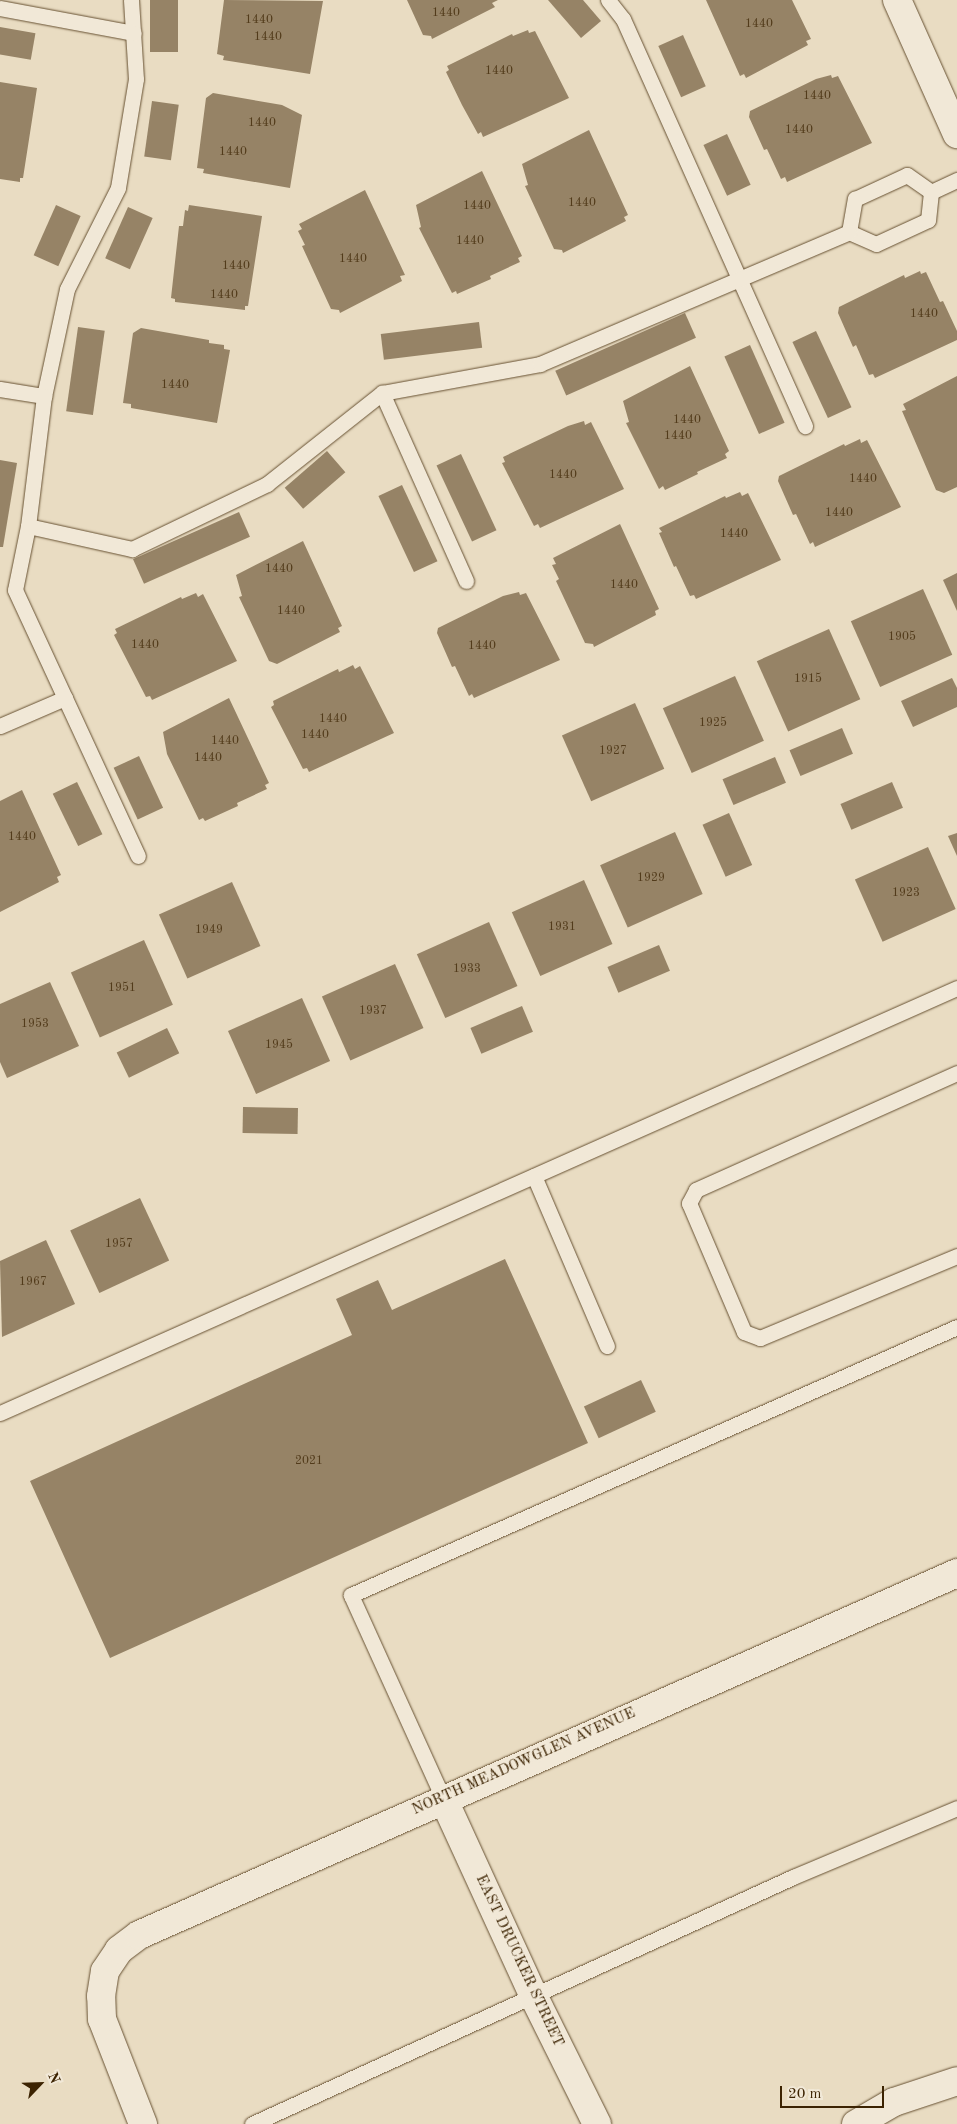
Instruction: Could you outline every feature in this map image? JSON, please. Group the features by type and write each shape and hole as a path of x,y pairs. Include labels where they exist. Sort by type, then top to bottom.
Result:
{"street":[{"path":"897,0 957,134"},
{"name":"NORTH MEADOWGLEN AVENUE","path":"143,2124 102,2020 101,1996 105,1972 119,1950 139,1935 443,1798 957,1573"},
{"name":"EAST DRUCKER STREET","path":"443,1798 533,1995 597,2124"},
{"path":"856,2124 894,2102 957,2081"}],"lane":[{"path":"131,0 136,79 118,188 66,289 44,396 28,526 15,590 138,856"},
{"path":"608,0 624,19 805,426"},
{"path":"0,8 134,33"},
{"path":"850,232 854,199 907,175 932,192"},
{"path":"932,192 957,180"},
{"path":"28,526 132,549 267,484 382,392 540,364 850,232 876,244 928,220 932,192"},
{"path":"0,389 44,396"},
{"path":"382,392 466,581"},
{"path":"0,726 65,698"},
{"path":"0,1413 957,989"},
{"path":"957,1073 696,1190 689,1203 744,1332 760,1338 957,1256"},
{"path":"534,1176 607,1346"},
{"path":"443,1798 351,1595 957,1326"},
{"path":"252,2124 793,1877 957,1808"}],"building":[{"path":"150,0 178,0 178,52 150,52"},
{"path":"224,0 323,1 310,74 223,60 224,56 217,54"},
{"path":"407,0 498,0 492,3 495,7 432,39 431,36 423,35"},
{"path":"548,0 583,0 601,21 581,38"},
{"path":"706,0 792,0 811,39 806,41 808,45 746,78 744,74 740,76"},
{"path":"0,27 35,33 31,60 0,54"},
{"path":"528,30 529,33 535,31 569,98 483,137 481,132 478,134 462,105 446,72 449,70 447,66 512,34 513,36"},
{"path":"683,35 706,86 681,97 658,46"},
{"path":"831,75 832,78 838,76 872,143 787,182 785,177 781,179 767,149 764,150 749,117 750,111 816,79"},
{"path":"0,82 37,88 23,178 20,178 20,182 0,179"},
{"path":"213,93 282,105 302,115 290,188 203,173 204,169 197,168 206,98"},
{"path":"152,101 179,105 171,160 144,156"},
{"path":"589,130 628,215 624,217 626,221 563,253 562,250 554,249 525,186 528,185 522,164"},
{"path":"727,134 751,185 727,196 703,145"},
{"path":"482,171 522,256 518,258 520,262 490,276 491,279 457,294 456,291 452,293 419,228 421,227 416,205"},
{"path":"365,190 405,275 400,276 402,281 340,313 339,310 331,309 302,246 305,245 298,231 302,229 299,224"},
{"path":"56,205 81,216 58,266 34,255"},
{"path":"189,205 262,216 248,306 245,306 245,310 175,302 175,299 171,298 179,226 183,226 185,210 188,211"},
{"path":"128,207 153,218 130,269 105,258"},
{"path":"920,271 921,274 926,272 940,302 943,301 957,331 957,340 875,378 873,374 869,375 856,345 853,347 838,313 839,307 904,275 905,278"},
{"path":"685,313 696,338 566,395 555,371"},
{"path":"479,322 482,348 384,360 381,334"},
{"path":"78,327 105,331 93,415 66,411"},
{"path":"141,328 209,340 209,343 224,345 224,349 230,350 217,423 131,408 131,404 123,403 133,333"},
{"path":"816,331 851,407 828,418 792,342"},
{"path":"750,345 785,423 759,434 724,356"},
{"path":"690,366 729,451 725,454 727,458 697,472 698,474 665,490 663,486 659,489 626,423 629,422 623,401"},
{"path":"957,376 957,487 944,493 936,490 902,411 906,410 903,404"},
{"path":"584,421 585,425 591,422 624,489 540,528 538,524 534,526 502,463 505,462 503,457 568,426"},
{"path":"860,439 861,443 867,440 901,507 815,547 813,542 810,544 796,514 793,515 778,481 779,476 844,444 845,446"},
{"path":"327,451 345,472 303,509 285,488"},
{"path":"461,454 496,530 472,542 437,465"},
{"path":"0,460 17,463 3,547 0,547"},
{"path":"402,485 437,561 414,572 378,496"},
{"path":"740,492 742,496 748,493 781,560 696,599 694,595 690,596 676,566 674,567 659,533 662,532 659,528 725,496 726,498"},
{"path":"239,512 250,537 144,584 133,559"},
{"path":"620,524 659,609 655,611 656,615 594,647 593,644 585,643 556,581 559,579 552,565 556,564 553,558"},
{"path":"303,541 342,626 338,628 340,632 277,664 269,661 239,597 242,596 236,575"},
{"path":"957,573 957,611 943,580"},
{"path":"923,589 952,655 880,687 851,621"},
{"path":"519,592 520,595 526,593 560,660 474,698 472,694 469,696 455,666 452,667 437,633 438,628 503,596"},
{"path":"196,593 198,597 203,594 237,661 152,700 150,696 146,697 114,635 117,633 115,629 181,597 182,599"},
{"path":"829,629 860,699 788,731 757,661"},
{"path":"353,665 355,669 360,666 394,733 309,772 307,768 303,769 271,707 274,705 273,701 338,669 339,672"},
{"path":"735,676 764,741 692,773 663,708"},
{"path":"952,678 957,688 957,707 913,727 901,701"},
{"path":"229,698 269,783 265,785 267,789 237,803 238,806 205,821 203,818 199,820 167,754 163,732"},
{"path":"635,703 664,769 591,801 562,736"},
{"path":"842,728 853,754 800,776 790,750"},
{"path":"139,756 163,808 138,819 114,768"},
{"path":"775,757 786,783 733,805 723,779"},
{"path":"77,782 102,834 78,846 53,794"},
{"path":"892,782 903,808 851,830 840,804"},
{"path":"22,790 61,875 57,877 59,882 0,912 0,801"},
{"path":"729,813 752,865 726,877 703,825"},
{"path":"675,832 703,894 628,927 600,865"},
{"path":"957,833 957,856 948,836"},
{"path":"928,847 956,909 883,942 855,880"},
{"path":"584,880 612,944 540,976 512,912"},
{"path":"232,882 260,946 187,978 159,915"},
{"path":"489,922 517,986 445,1018 417,954"},
{"path":"144,940 173,1005 100,1037 71,973"},
{"path":"659,945 670,971 618,993 607,967"},
{"path":"395,964 423,1028 350,1060 322,997"},
{"path":"50,982 79,1046 7,1078 0,1062 0,1004"},
{"path":"302,998 330,1061 256,1094 228,1031"},
{"path":"522,1006 533,1032 481,1054 470,1028"},
{"path":"167,1028 179,1053 129,1078 117,1053"},
{"path":"243,1107 298,1108 298,1134 243,1133"},
{"path":"140,1198 169,1261 99,1293 70,1231"},
{"path":"46,1240 75,1304 2,1337 0,1261"},
{"path":"505,1259 588,1443 110,1658 30,1481 352,1335 336,1299 378,1280 392,1310"},
{"path":"641,1380 656,1412 599,1438 584,1407"}]}
